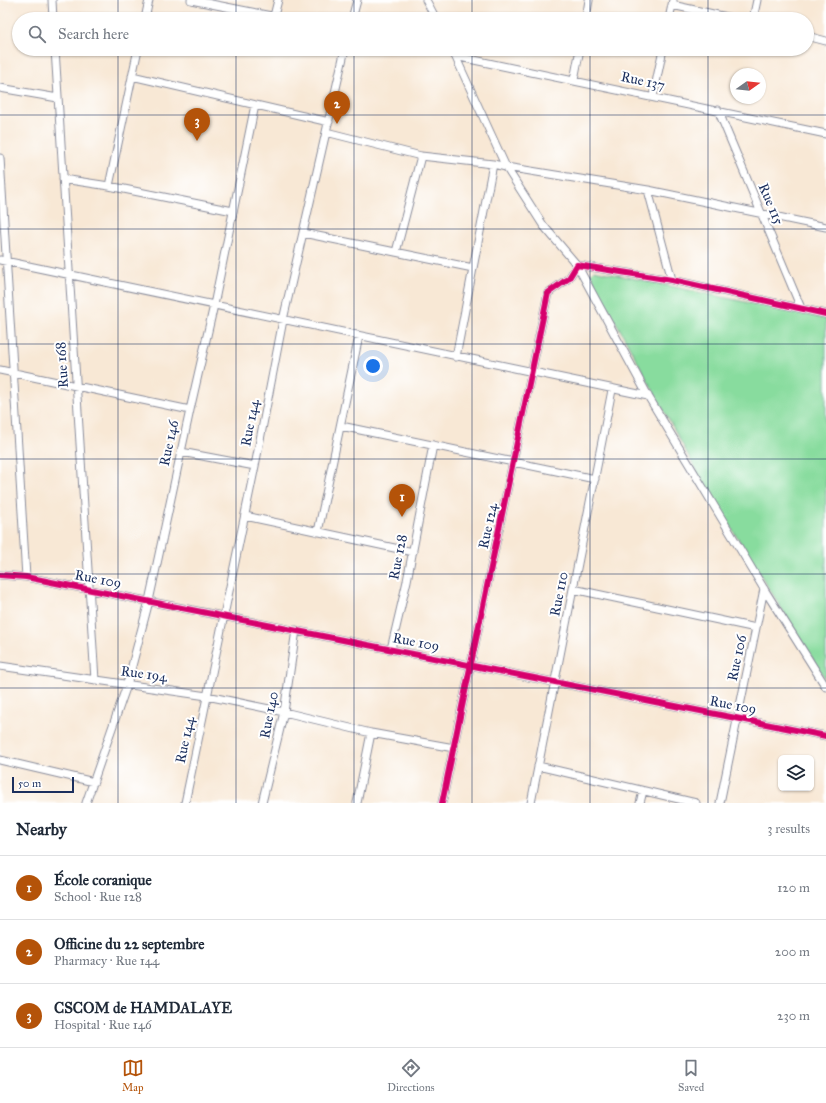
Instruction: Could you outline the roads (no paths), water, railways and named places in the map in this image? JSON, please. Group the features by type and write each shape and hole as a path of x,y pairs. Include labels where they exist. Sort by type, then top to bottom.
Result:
{"street":[{"path":"52,0 53,12"},
{"path":"146,12 149,0"},
{"path":"191,0 253,12"},
{"path":"275,12 278,0"},
{"path":"354,12 357,0"},
{"path":"426,0 432,12"},
{"path":"587,12 589,0"},
{"path":"754,12 757,0"},
{"path":"672,3 708,12"},
{"path":"814,38 826,41"},
{"name":"Rue 168","path":"55,56 95,680"},
{"path":"109,186 136,56"},
{"name":"Rue 144","path":"185,803 245,516 283,320 343,56"},
{"path":"455,56 506,167 543,225 577,265 648,396 764,589 826,687"},
{"name":"Rue 137","path":"470,56 574,80 826,134"},
{"path":"574,80 579,56"},
{"path":"653,97 662,56"},
{"path":"132,76 329,122"},
{"path":"0,88 58,98"},
{"name":"Rue 146","path":"86,803 127,685 149,601 180,452 214,305 255,105"},
{"name":"Rue 115","path":"718,110 801,308"},
{"path":"326,132 421,156 493,164 648,190 826,227"},
{"path":"396,252 421,156"},
{"path":"0,158 3,261 13,373 26,577"},
{"path":"456,357 493,164"},
{"path":"63,179 109,186 233,212"},
{"path":"648,190 672,280"},
{"path":"303,233 473,268"},
{"path":"3,261 612,390 648,396"},
{"path":"577,265 672,280 826,314"},
{"name":"Rue 124","path":"442,803 548,293 569,278 577,265"},
{"path":"318,532 360,336"},
{"path":"0,370 190,410"},
{"name":"Rue 110","path":"531,803 612,390"},
{"path":"341,426 595,480"},
{"name":"Rue 128","path":"391,649 413,552 433,446"},
{"path":"180,452 255,466"},
{"path":"245,516 413,552"},
{"name":"Rue 109","path":"0,575 26,577 89,589 826,736"},
{"name":"Rue 106","path":"720,803 764,589"},
{"path":"573,590 756,628"},
{"name":"Rue 140","path":"262,803 284,712 296,630"},
{"name":"Rue 194","path":"0,666 207,696 284,712 371,733 454,748"},
{"path":"357,803 371,733"},
{"path":"0,760 94,782"},
{"path":"538,766 696,803"},
{"path":"640,803 643,791"}],"place":[{"name":"Officine du 22 septembre","path":"337,124"},
{"name":"CSCOM de HAMDALAYE","path":"197,141"},
{"name":"École coranique","path":"402,517"}]}
